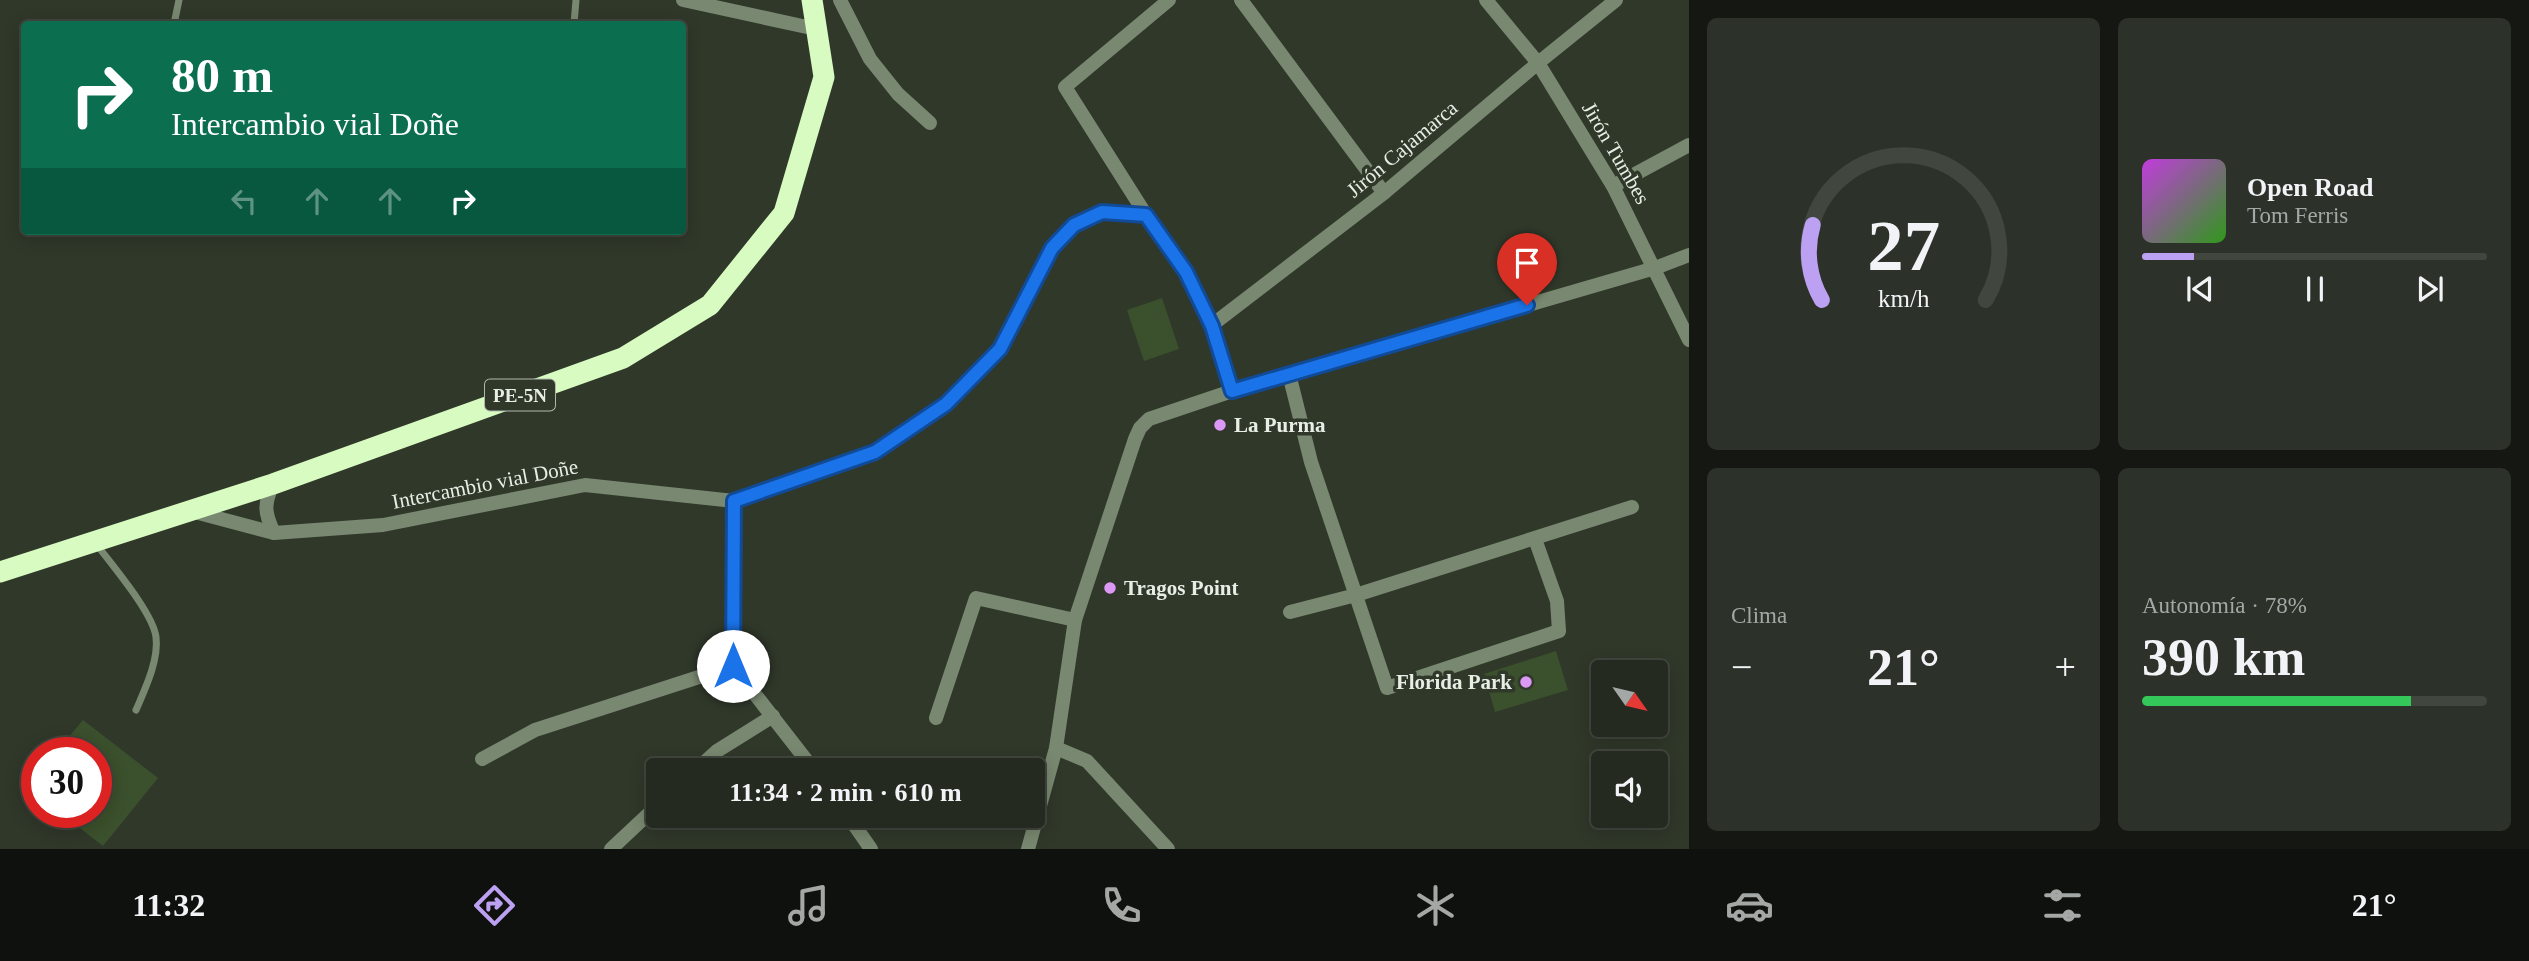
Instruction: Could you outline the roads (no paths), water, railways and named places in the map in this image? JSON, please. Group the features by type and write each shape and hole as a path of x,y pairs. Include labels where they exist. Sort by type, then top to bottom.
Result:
{"highway":[{"name":"PE-5N","path":"0,572 273,484 624,358 710,305 784,213 824,77 812,0"}],"street":[{"path":"683,0 816,29"},
{"path":"840,0 870,59 898,94 930,123"},
{"path":"1169,0 1065,87 1146,215 1186,272 1212,326 1232,391"},
{"path":"1241,0 1384,193"},
{"name":"Jirón Tumbes","path":"1486,0 1538,63 1613,186 1689,340"},
{"name":"Jirón Cajamarca","path":"1212,326 1384,193 1616,0"},
{"path":"1613,186 1689,145"},
{"name":"Intercambio vial Doñe","path":"187,510 274,533 383,525 585,485 734,501 875,452 946,404 1000,349 1052,248 1074,225 1102,212 1146,215"},
{"path":"1030,848 1056,748 1075,620 1135,439 1140,428 1149,419 1232,391 1655,268 1689,255"},
{"path":"1289,374 1311,462 1387,688 1559,631 1557,601 1535,539"},
{"path":"273,484 265,502 268,520 274,533"},
{"path":"734,501 733,666 805,758"},
{"path":"1290,612 1356,596 1632,506"},
{"path":"936,718 976,598 1075,620"},
{"path":"482,759 535,730 733,666"},
{"path":"709,758 773,716"},
{"path":"1056,748 1087,761 1168,849"},
{"path":"611,849 646,816"},
{"path":"856,828 871,849"}],"lane":[{"path":"175,21 179,0"},
{"path":"574,21 576,0"},
{"path":"94,541 130,588 152,623 156,635 151,668 136,710"}],"place":[{"name":"La Purma","path":"1220,425"},
{"name":"Tragos Point","path":"1110,588"},
{"name":"Florida Park","path":"1526,682"}]}
